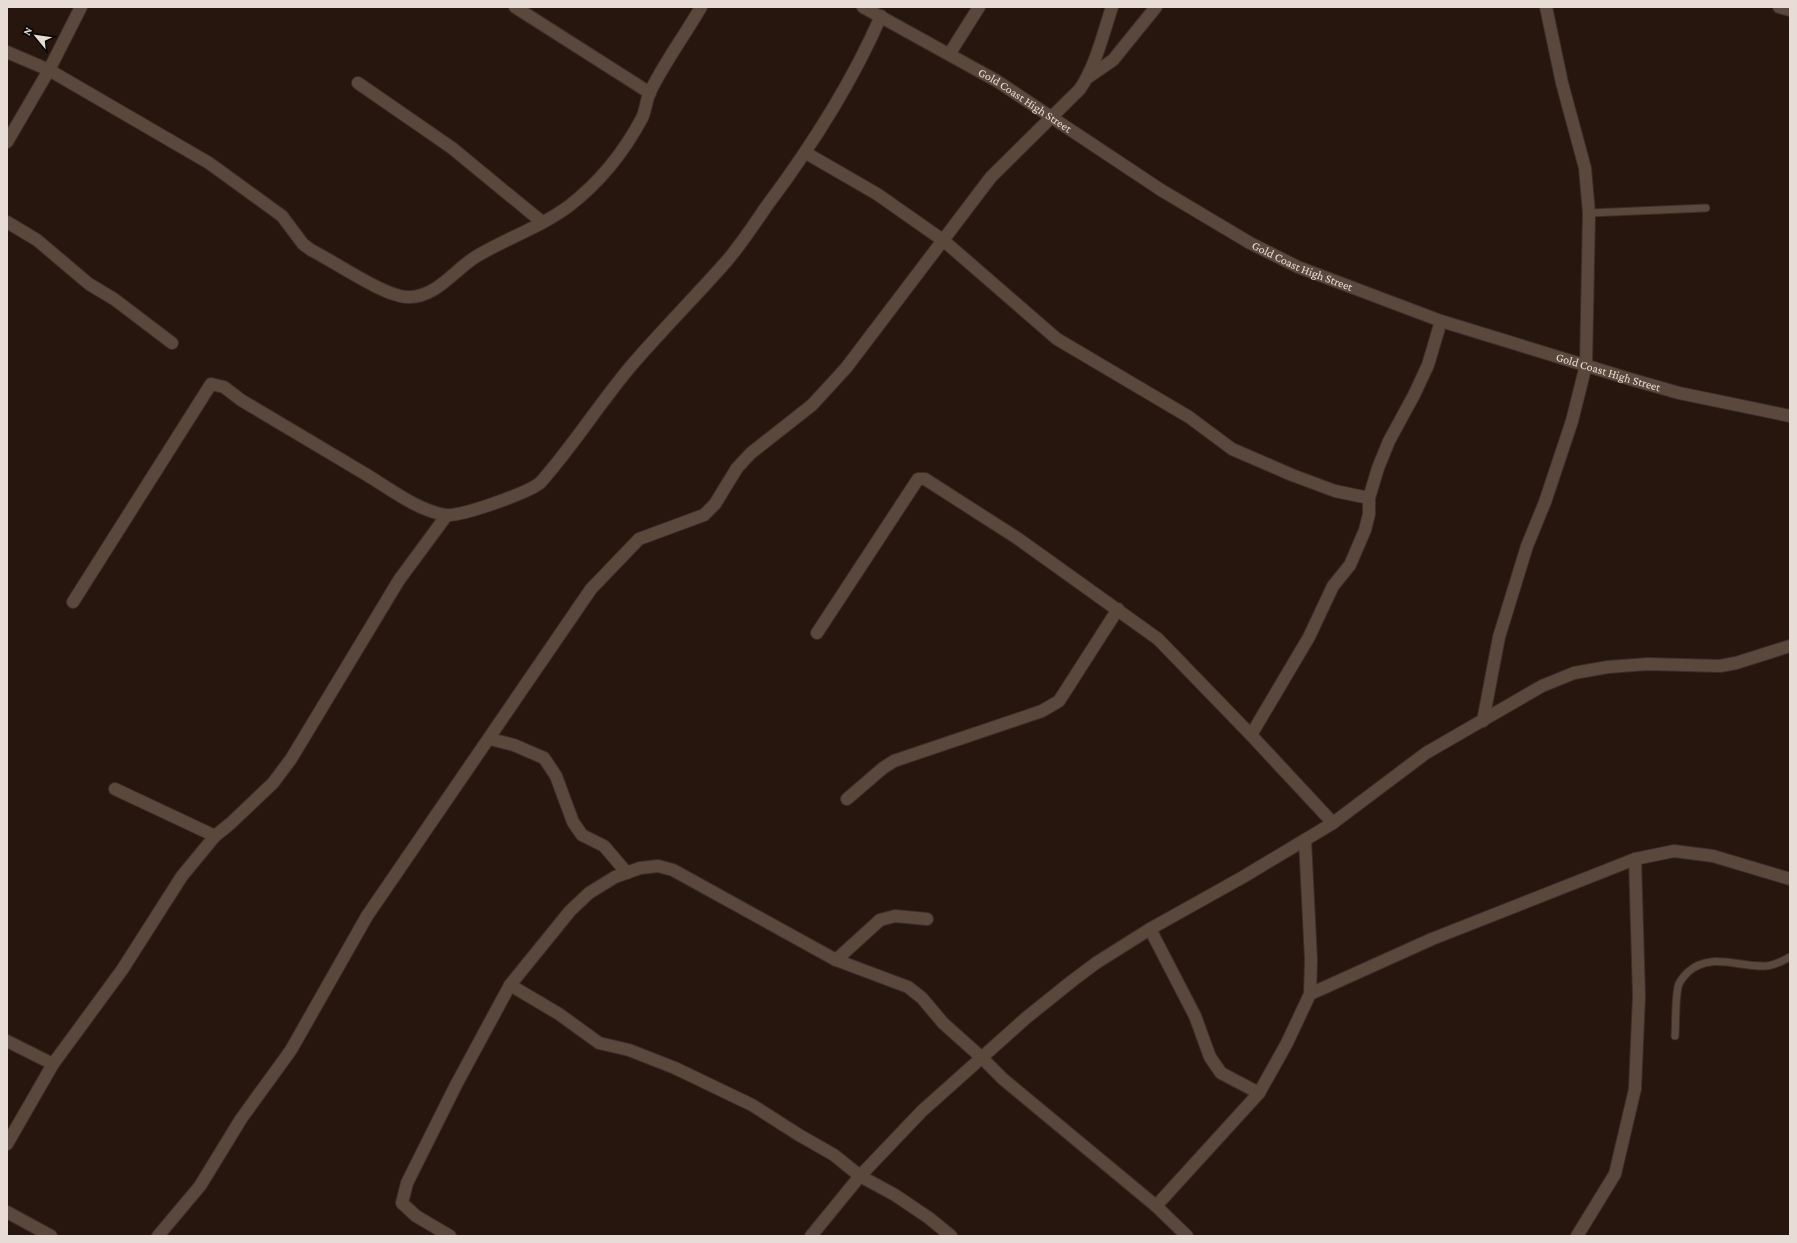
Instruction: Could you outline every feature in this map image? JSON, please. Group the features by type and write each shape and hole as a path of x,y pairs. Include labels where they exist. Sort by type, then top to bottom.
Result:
{"street":[{"path":"7,142 49,70 81,7"},
{"path":"515,7 650,93"},
{"path":"7,52 49,70 209,163 282,216 303,244 311,250 386,292 398,296 409,297 422,295 445,281 475,256 530,230 568,207 596,183 616,159 643,117 650,93 702,7"},
{"name":"Gold Coast High Street","path":"863,7 950,53 997,81 1161,190 1250,243 1298,267 1441,321 1586,365 1680,393 1790,416"},
{"path":"950,53 980,7"},
{"path":"158,1236 200,1186 241,1119 291,1050 367,916 490,739 536,666 601,577 639,539 704,515 715,504 737,468 751,453 812,405 846,368 991,176 1080,89 1087,78 1112,7"},
{"path":"1087,78 1113,60 1156,7"},
{"path":"1482,721 1499,637 1527,546 1545,502 1572,421 1586,365 1589,213 1584,156 1562,83 1546,7"},
{"path":"1779,7 1790,10"},
{"path":"73,602 199,400 211,384 224,387 241,400 400,495 429,510 447,515 501,500 533,488 540,483 627,372 659,334 726,262 806,153 844,92 869,45 881,16"},
{"path":"358,83 452,148 542,222"},
{"path":"806,153 877,194 944,240 1057,339 1189,417 1232,449 1292,475 1328,488 1369,498"},
{"path":"7,222 37,240 89,284 114,298 172,343"},
{"path":"1251,735 1309,638 1333,586 1350,565 1364,530 1369,514 1369,498 1389,441 1414,396 1428,365 1441,321"},
{"path":"817,633 918,479 925,479 1017,538 1118,609 1169,648 1333,823"},
{"path":"7,1144 53,1064 122,970 182,876 215,836 273,783 291,759 399,580 447,515"},
{"path":"847,799 883,768 894,761 1042,711 1060,700 1118,609"},
{"path":"811,1236 860,1176 922,1111 1026,1018 1096,963 1150,929 1243,877 1333,823 1426,752 1542,686 1574,673 1608,667 1648,664 1720,666 1736,663 1790,646"},
{"path":"490,739 514,745 544,758 556,776 573,822 582,835 604,846 627,873"},
{"path":"115,789 215,836"},
{"path":"1156,1206 1260,1093 1288,1043 1310,994 1310,952 1305,840"},
{"path":"1310,994 1432,939 1635,859 1674,851 1713,856 1790,879"},
{"path":"1577,1236 1615,1174 1635,1089 1639,996 1635,859"},
{"path":"450,1236 416,1216 402,1204 407,1183 456,1086 510,985 570,911 589,893 615,877 640,868 658,866 673,870 836,960 908,987 922,998 943,1022 1003,1079 1156,1206 1187,1236"},
{"path":"836,960 880,920 895,916 927,919"},
{"path":"1150,929 1195,1016 1210,1057 1221,1073 1260,1093"},
{"path":"510,985 559,1014 599,1043 629,1050 676,1068 752,1105 834,1155 860,1176 895,1195 929,1218 951,1236"},
{"path":"7,1041 53,1064"},
{"path":"7,1212 51,1236"}],"lane":[{"path":"1589,213 1706,208"},
{"path":"1675,1036 1678,986 1684,976 1692,968 1701,963 1710,961 1765,966 1775,965 1790,957"}]}
